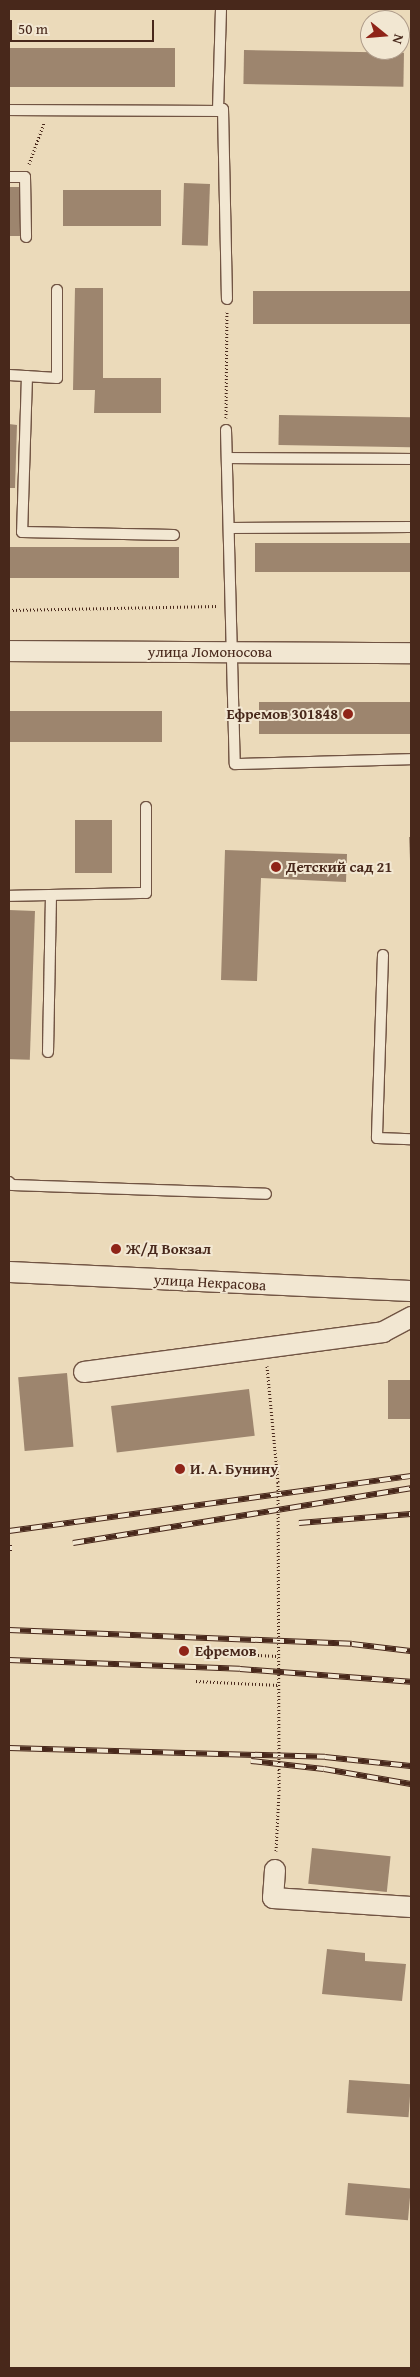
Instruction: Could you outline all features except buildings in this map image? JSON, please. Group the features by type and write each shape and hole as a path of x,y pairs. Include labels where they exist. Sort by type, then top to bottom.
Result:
{"street":[{"name":"улица Ломоносова","path":"9,651 411,653"},
{"name":"улица Некрасова","path":"9,1272 411,1291"},
{"path":"84,1372 384,1332 411,1317"},
{"path":"275,1870 273,1898 411,1907"}],"lane":[{"path":"218,111 221,9"},
{"path":"9,110 218,111 223,109 227,299"},
{"path":"9,177 25,177 26,236"},
{"path":"9,375 57,378 57,290"},
{"path":"27,376 22,532 174,535"},
{"path":"226,430 235,764 411,759"},
{"path":"227,458 411,459"},
{"path":"229,528 411,527"},
{"path":"9,896 146,893 146,807"},
{"path":"48,1052 51,895"},
{"path":"383,955 376,1138 411,1139"},
{"path":"9,1182 12,1185 266,1194"}],"path":[{"path":"25,177 48,110"},
{"path":"226,430 227,299"},
{"path":"9,610 231,606"},
{"path":"266,1348 278,1482 277,1656 279,1685 279,1792 275,1870"},
{"path":"202,1652 277,1656"},
{"path":"196,1680 279,1685"}],"railway":[{"path":"9,1531 411,1476"},
{"path":"73,1543 411,1488"},
{"path":"299,1523 411,1514"},
{"path":"9,1630 352,1644 411,1651"},
{"path":"9,1660 240,1669 411,1682"},
{"path":"9,1748 325,1757 411,1766"},
{"path":"251,1761 324,1769 411,1784"}],"place":[{"name":"Ефремов 301848","path":"348,714"},
{"name":"Детский сад 21","path":"276,867"},
{"name":"Ж/Д Вокзал","path":"116,1249"},
{"name":"И. А. Бунину","path":"180,1469"},
{"name":"Ефремов","path":"184,1651"}]}
